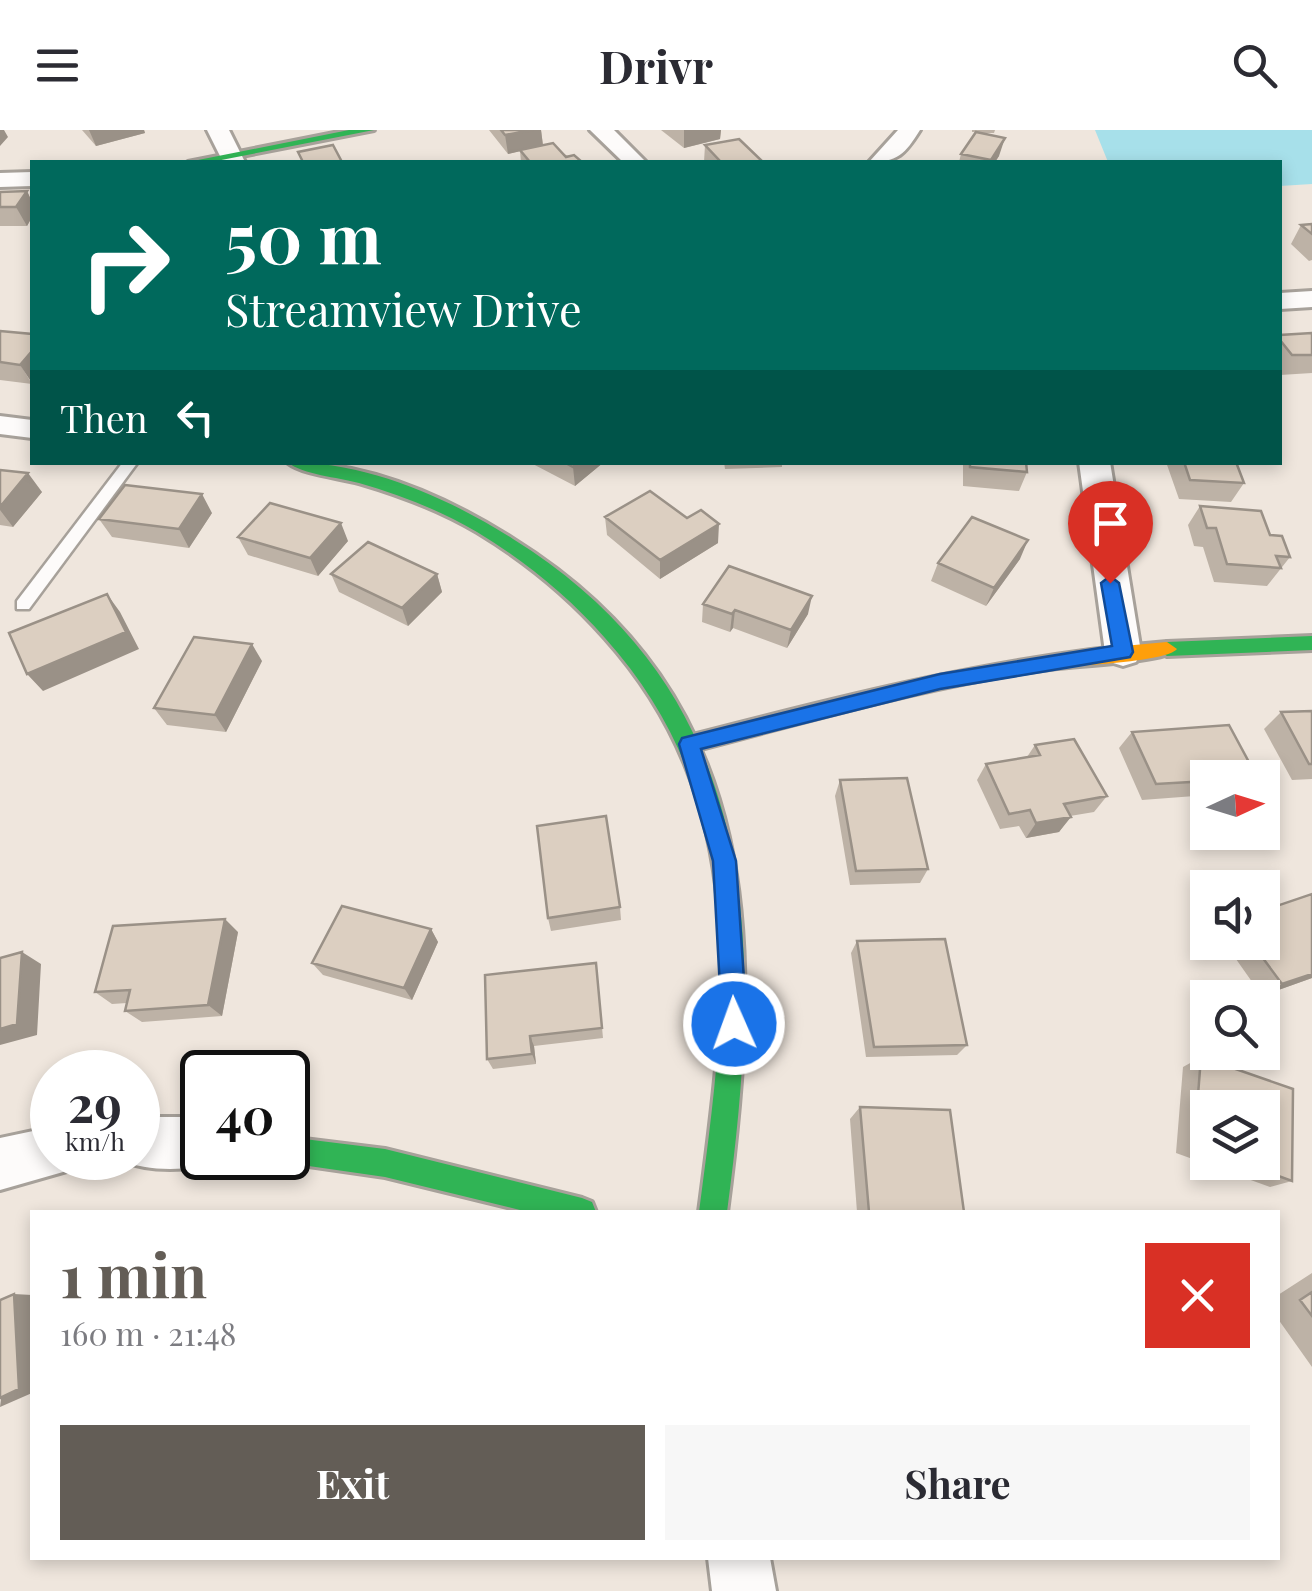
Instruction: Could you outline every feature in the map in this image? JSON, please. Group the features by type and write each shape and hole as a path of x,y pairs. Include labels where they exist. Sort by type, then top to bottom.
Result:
{"street":[{"path":"218,130 232,160 368,130"},
{"path":"601,130 633,160"},
{"path":"883,160 898,148 909,130"},
{"path":"0,180 30,179"},
{"path":"1282,301 1312,299"},
{"path":"0,425 30,429"},
{"path":"307,465 408,491 505,538 540,564 618,640 657,690 689,744 724,861 732,970 734,1024 714,1210"},
{"path":"1094,465 1123,652"},
{"path":"689,744 940,681 1123,652 1312,643"},
{"path":"310,1153 385,1162 574,1210"},
{"path":"0,1164 30,1157"},
{"path":"739,1560 744,1591"}],"lane":[{"path":"23,604 129,465"}],"water":[{"path":"1095,130 1312,130 1312,184 1282,186 1282,160 1107,160"}],"building":[{"path":"501,130 533,130 505,135"},
{"path":"976,132 1005,138 991,160 961,154"},
{"path":"739,139 761,160 719,160 705,145"},
{"path":"553,143 566,157 574,155 580,160 528,160 520,150"},
{"path":"333,145 341,160 302,160 298,152"},
{"path":"27,191 16,207 0,207 0,192"},
{"path":"0,331 30,334 30,353 20,365 0,362"},
{"path":"1312,333 1312,355 1292,355 1282,342 1282,335"},
{"path":"1026,465 1027,472 970,467"},
{"path":"1185,465 1237,465 1244,483 1190,480"},
{"path":"0,470 28,473 0,507"},
{"path":"125,485 202,494 179,529 99,519"},
{"path":"650,491 687,518 701,510 719,524 660,560 605,517"},
{"path":"270,503 341,523 310,558 238,537"},
{"path":"1200,506 1261,511 1270,535 1282,536 1290,557 1276,556 1281,568 1227,564 1216,528 1207,528"},
{"path":"972,517 1028,540 994,588 938,563"},
{"path":"368,542 437,574 402,608 331,574"},
{"path":"729,566 812,596 791,630 735,610 732,614 703,604"},
{"path":"107,594 126,632 27,674 9,633"},
{"path":"194,637 252,644 215,715 154,708"},
{"path":"1312,711 1312,764 1309,764 1281,712"},
{"path":"1229,725 1248,760 1190,760 1190,782 1156,784 1132,732"},
{"path":"1074,739 1107,796 1064,804 1071,817 1036,823 1030,810 1009,814 986,764 1040,755 1035,745"},
{"path":"907,778 928,869 856,871 840,780"},
{"path":"606,816 620,907 548,918 537,826"},
{"path":"1312,894 1312,974 1282,984 1264,960 1280,960 1280,905"},
{"path":"342,906 431,929 404,988 312,963"},
{"path":"225,919 208,1005 125,1011 130,990 95,992 113,926"},
{"path":"945,939 967,1045 874,1047 857,941"},
{"path":"22,952 17,1024 0,1029 0,958"},
{"path":"596,963 602,1028 530,1036 532,1054 487,1059 485,975"},
{"path":"1200,1070 1238,1070 1293,1089 1292,1181 1280,1177 1280,1090 1198,1090"},
{"path":"860,1107 950,1110 964,1210 869,1210"},
{"path":"1312,1292 1312,1316 1300,1300"},
{"path":"14,1294 19,1389 0,1398 0,1300"}],"traffic: fast":[{"path":"205,160 368,130"},
{"path":"307,465 368,480 440,506 521,552 559,581 627,649 680,728 715,815 733,933 731,1052 713,1210"},
{"path":"1167,649 1312,643"},
{"path":"310,1153 385,1163 574,1210"}],"traffic: slow":[{"path":"689,744 986,672 1167,649"}],"route":[{"path":"734,1024 724,861 708,796 689,744 940,681 1123,652 1110,583"}]}
